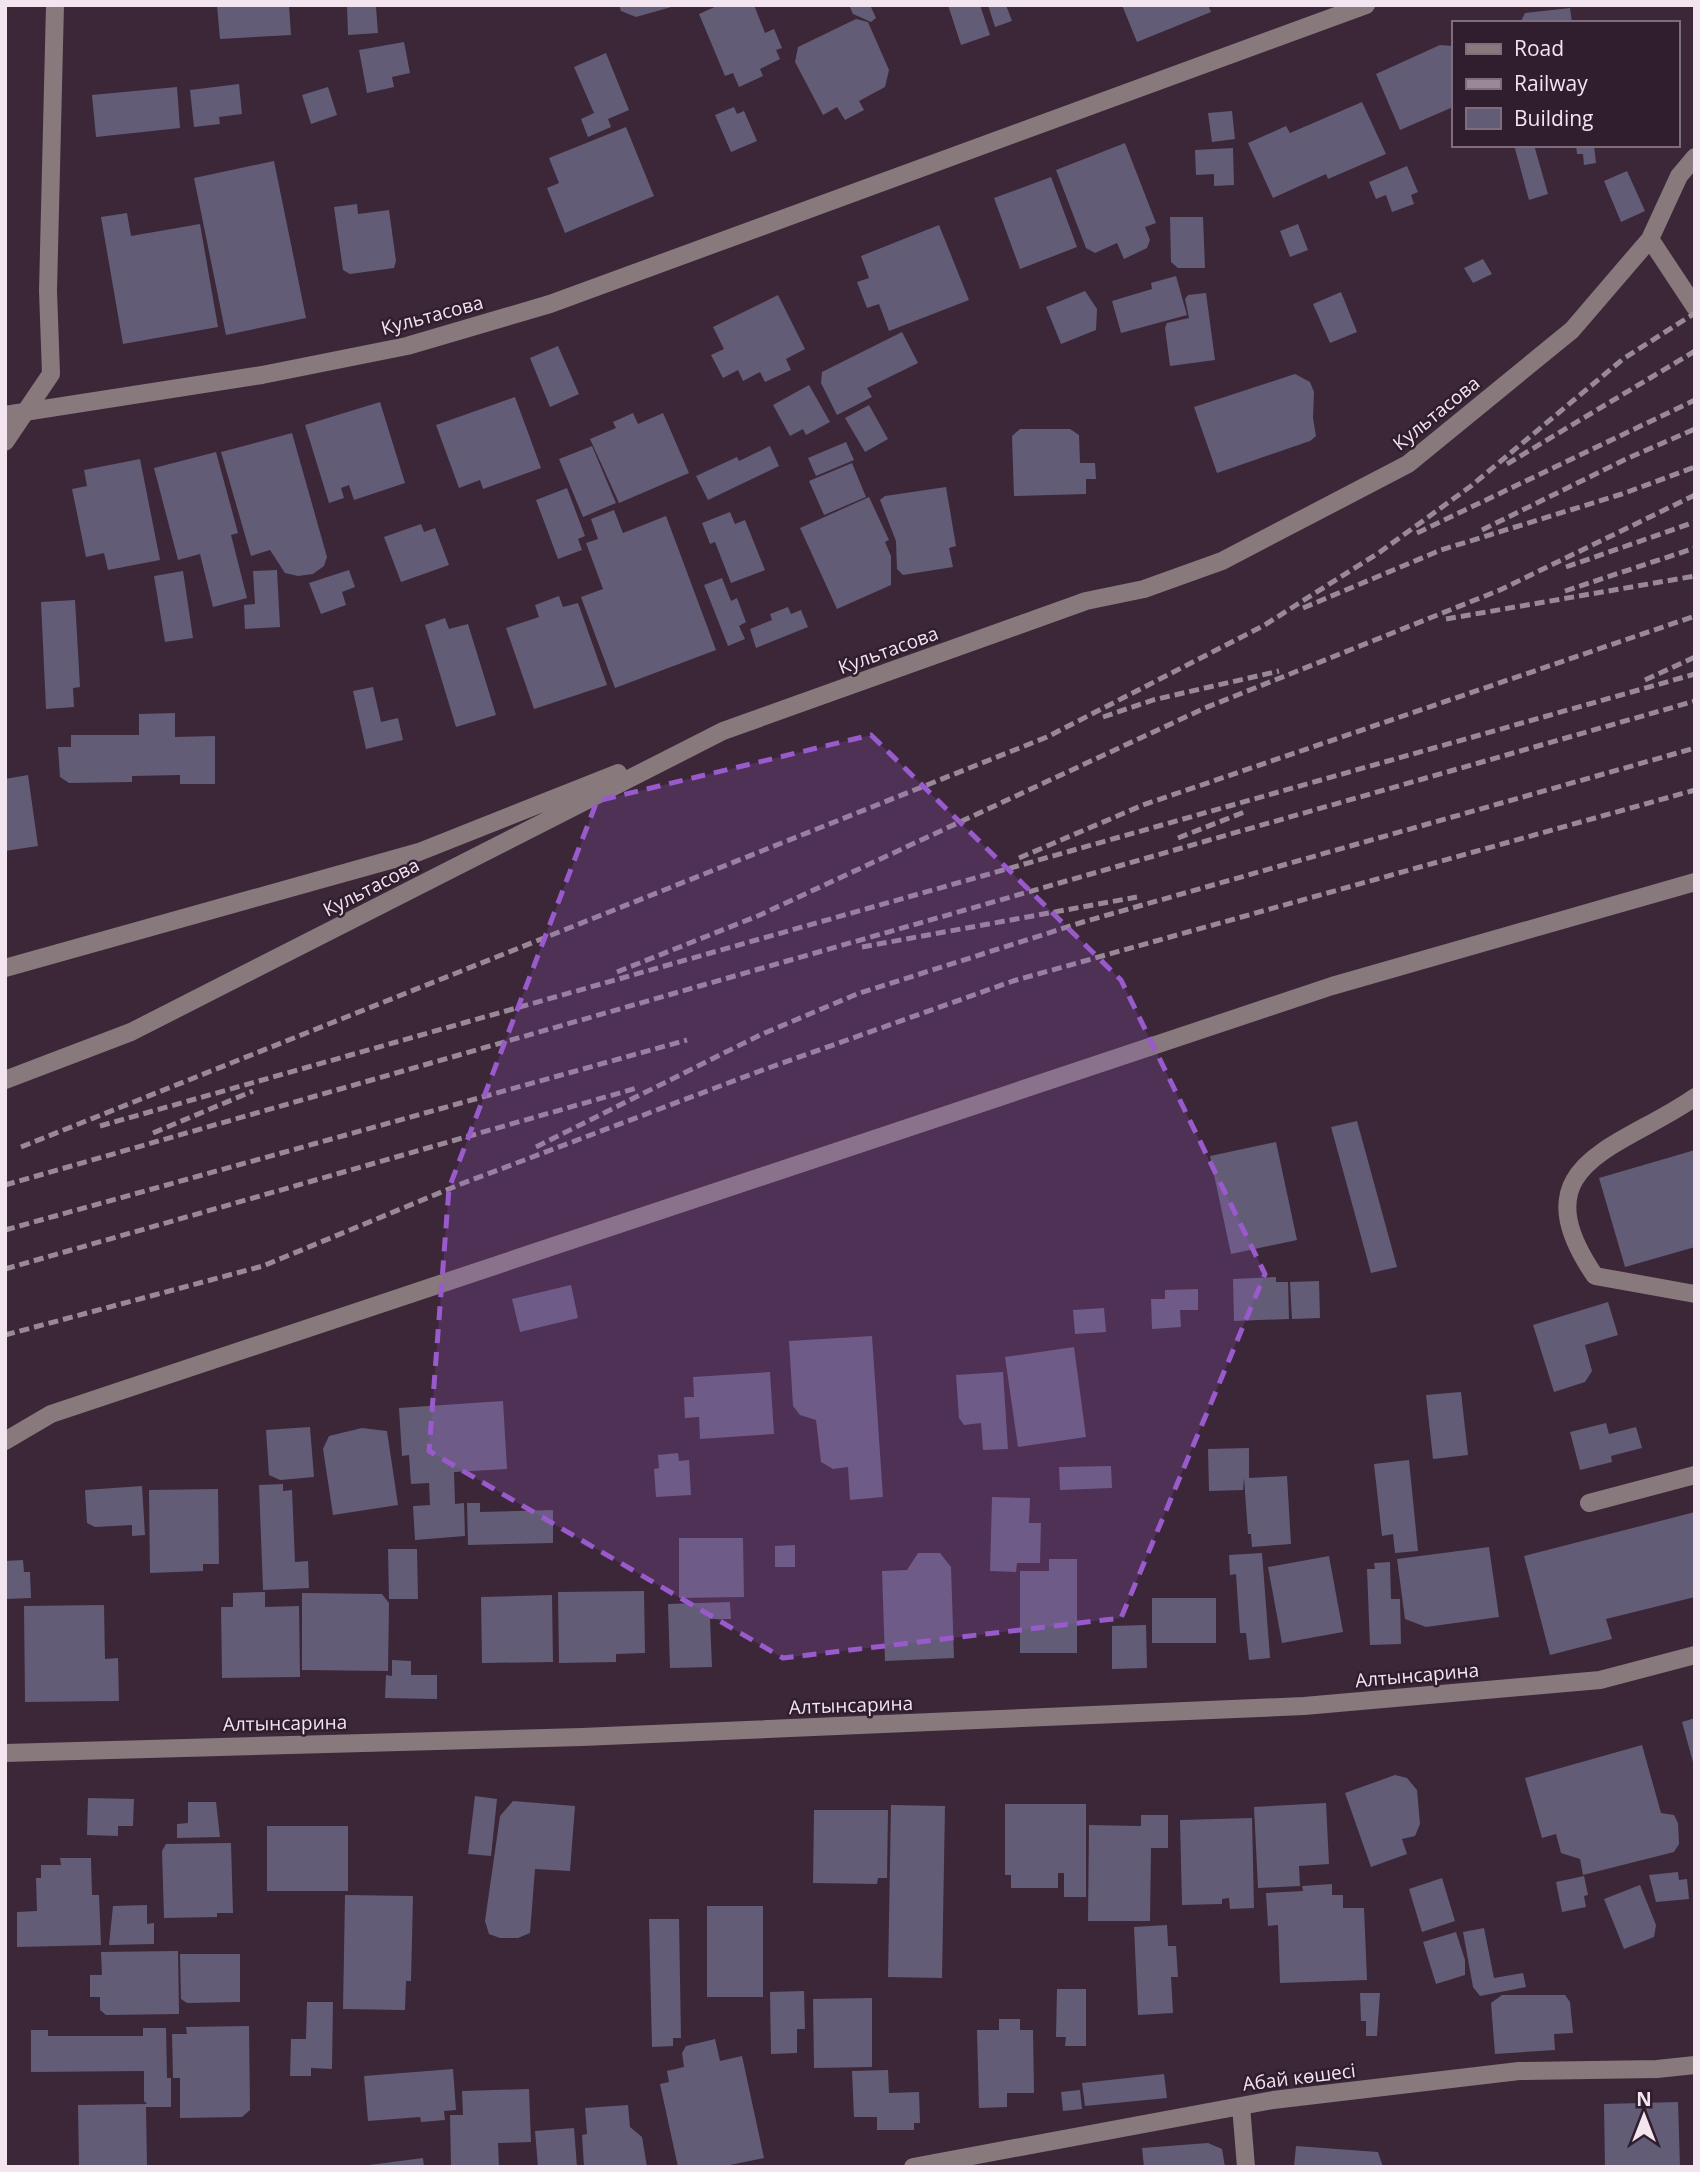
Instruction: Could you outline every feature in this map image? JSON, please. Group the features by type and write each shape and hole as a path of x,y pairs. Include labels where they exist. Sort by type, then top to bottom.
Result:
{"street":[{"path":"5,442 51,374 47,290 55,5"},
{"name":"Культасова","path":"5,415 262,375 407,346 550,304 1366,5"},
{"name":"Культасова","path":"5,1080 131,1032 723,731 1086,601 1144,589 1222,561 1408,464 1572,330 1650,239 1679,176 1695,157"},
{"path":"1650,239 1695,307"},
{"path":"5,968 419,852 723,731"},
{"path":"5,1441 64,1410 1319,991 1695,882"},
{"path":"1695,1097 1662,1120 1595,1155 1570,1186 1568,1214 1576,1247 1595,1276 1695,1294"},
{"path":"1589,1503 1695,1475"},
{"name":"Алтынсарина","path":"5,1753 582,1737 1290,1707 1601,1680 1695,1655"},
{"name":"Абай көшесі","path":"913,2167 1241,2106 1519,2071 1657,2069 1695,2065"},
{"path":"1241,2106 1246,2167"}],"highlighted area":[{"path":"871,735 1121,980 1265,1274 1121,1618 783,1658 429,1451 449,1188 597,801"}],"building":[{"path":"217,5 289,5 291,35 220,39"},
{"path":"347,5 376,7 378,33 348,35"},
{"path":"619,5 675,6 636,17 621,11"},
{"path":"719,5 754,5 765,33 774,29 782,48 776,50 780,59 760,69 763,76 739,87 733,73 725,76 699,14"},
{"path":"849,5 870,5 876,18 871,22 853,14"},
{"path":"948,5 980,5 990,35 961,45"},
{"path":"988,5 1006,5 1012,21 995,27"},
{"path":"1122,5 1208,5 1211,12 1137,42"},
{"path":"1570,8 1572,21 1521,21 1525,13"},
{"path":"856,19 868,22 889,70 885,87 859,101 864,110 845,120 837,107 823,115 795,62 798,47"},
{"path":"404,42 410,73 392,77 394,87 367,93 359,50"},
{"path":"1440,45 1452,46 1452,107 1400,130 1376,74"},
{"path":"606,53 629,110 608,119 611,127 588,137 581,119 594,113 574,67"},
{"path":"239,84 242,114 219,117 220,124 194,127 190,90"},
{"path":"177,87 180,128 96,137 92,95"},
{"path":"328,87 337,115 311,124 302,95"},
{"path":"1362,102 1386,154 1328,179 1326,174 1273,198 1248,143 1286,126 1290,133"},
{"path":"734,107 737,114 744,111 757,141 731,152 715,115"},
{"path":"1232,111 1235,139 1212,142 1208,113"},
{"path":"626,127 654,196 565,233 547,188 559,183 549,158"},
{"path":"1125,143 1156,223 1145,227 1150,240 1147,248 1124,259 1117,243 1095,253 1086,248 1056,170"},
{"path":"1515,147 1535,147 1548,194 1529,200"},
{"path":"1576,147 1594,147 1596,163 1584,165 1583,154 1577,154"},
{"path":"1233,148 1234,185 1214,186 1214,174 1196,175 1195,150"},
{"path":"274,161 306,318 226,335 194,178"},
{"path":"1407,166 1418,192 1411,195 1414,204 1392,212 1386,195 1376,199 1369,182"},
{"path":"1627,171 1645,211 1621,222 1604,181"},
{"path":"1051,177 1077,247 1020,269 994,198"},
{"path":"357,204 358,214 389,210 396,261 394,268 350,274 343,270 334,207"},
{"path":"127,213 131,236 200,224 218,327 123,344 101,217"},
{"path":"1170,217 1203,217 1205,268 1178,268 1171,262"},
{"path":"1298,224 1308,250 1290,257 1280,231"},
{"path":"939,225 969,300 889,331 879,304 867,308 857,282 869,278 861,256"},
{"path":"1483,259 1492,274 1473,283 1464,268"},
{"path":"1176,276 1187,315 1121,333 1112,301 1152,289 1151,283"},
{"path":"1085,291 1097,309 1096,330 1061,344 1046,307"},
{"path":"1341,292 1357,332 1330,343 1313,304"},
{"path":"1206,293 1215,360 1170,366 1165,328 1167,323 1189,318 1185,299 1188,295"},
{"path":"778,295 805,349 786,359 791,370 765,382 760,372 743,381 738,370 723,378 711,355 724,349 713,327"},
{"path":"902,332 918,363 867,388 872,397 837,415 821,383 822,372"},
{"path":"558,346 579,394 550,407 530,358"},
{"path":"1295,374 1310,382 1314,392 1313,418 1316,436 1310,441 1217,473 1194,407"},
{"path":"809,385 830,422 806,435 803,429 790,436 773,405"},
{"path":"515,397 541,468 483,489 480,480 459,488 436,425"},
{"path":"380,402 405,483 354,500 349,485 341,488 344,498 329,503 305,425"},
{"path":"869,405 888,439 865,452 845,418"},
{"path":"633,413 638,424 663,413 689,473 619,503 590,439 616,428 613,422"},
{"path":"1020,429 1070,429 1079,435 1080,463 1095,463 1096,479 1086,479 1086,494 1014,496 1012,436"},
{"path":"292,433 327,557 324,566 313,574 298,576 285,573 270,550 251,556 221,452"},
{"path":"846,442 854,460 816,476 808,458"},
{"path":"592,446 616,503 583,517 559,459"},
{"path":"770,446 779,466 708,500 696,476 737,457 739,461"},
{"path":"216,452 238,533 231,535 247,598 213,607 200,554 178,560 154,468"},
{"path":"140,459 160,560 108,570 104,553 86,557 72,489 87,486 84,470"},
{"path":"852,463 866,497 824,515 809,481"},
{"path":"946,487 956,546 949,548 953,567 903,575 897,569 896,541 880,500 885,496"},
{"path":"567,488 585,536 578,539 582,550 558,559 536,500"},
{"path":"869,497 889,540 885,542 891,556 891,585 837,609 800,528"},
{"path":"614,510 623,533 666,516 716,650 615,688 581,597 603,589 586,543 598,539 591,519"},
{"path":"730,512 735,524 745,520 765,570 731,583 715,542 710,544 702,523"},
{"path":"421,524 424,532 435,528 449,565 401,582 384,537"},
{"path":"277,570 280,627 245,629 244,605 255,604 253,571"},
{"path":"349,570 355,587 342,592 346,605 321,614 309,583"},
{"path":"183,571 193,638 165,642 154,576"},
{"path":"722,578 731,601 737,598 746,622 739,626 745,639 728,646 704,585"},
{"path":"559,596 563,607 578,603 607,685 534,709 506,628 539,617 535,605"},
{"path":"75,600 80,687 73,688 74,707 46,709 41,602"},
{"path":"788,607 791,614 801,610 808,627 756,648 750,629 772,620 770,614"},
{"path":"445,618 449,629 468,624 496,715 456,727 425,625"},
{"path":"373,687 381,722 398,718 403,740 366,749 353,691"},
{"path":"175,713 175,737 215,736 215,784 180,784 180,775 132,776 132,782 69,783 60,777 58,747 71,747 71,735 139,735 139,714"},
{"path":"28,775 38,846 5,851 5,779"},
{"path":"1357,1121 1397,1267 1371,1273 1331,1127"},
{"path":"1276,1142 1297,1240 1231,1254 1210,1156"},
{"path":"1695,1150 1695,1247 1625,1267 1599,1178"},
{"path":"1276,1277 1276,1282 1288,1282 1289,1319 1234,1321 1233,1279"},
{"path":"1319,1281 1320,1318 1292,1319 1290,1282"},
{"path":"571,1285 578,1318 520,1332 512,1299"},
{"path":"1198,1289 1198,1310 1180,1310 1181,1327 1152,1329 1151,1299 1165,1299 1165,1290"},
{"path":"1608,1302 1618,1335 1585,1345 1592,1371 1585,1382 1554,1392 1533,1325"},
{"path":"1104,1308 1106,1332 1075,1334 1073,1310"},
{"path":"872,1336 883,1497 850,1500 848,1467 833,1469 821,1462 816,1420 800,1415 793,1406 789,1341"},
{"path":"1074,1347 1086,1437 1018,1447 1005,1357"},
{"path":"770,1372 774,1434 700,1439 699,1417 685,1418 684,1397 694,1397 693,1377"},
{"path":"1003,1372 1008,1449 983,1450 981,1423 964,1425 959,1418 956,1375"},
{"path":"1461,1392 1468,1455 1433,1459 1426,1395"},
{"path":"503,1401 507,1469 454,1472 455,1504 464,1503 465,1536 415,1540 413,1506 430,1505 429,1483 411,1484 409,1455 402,1456 399,1408"},
{"path":"1606,1423 1609,1434 1636,1427 1642,1448 1611,1456 1612,1462 1580,1470 1570,1432"},
{"path":"310,1427 314,1477 280,1480 269,1475 266,1430"},
{"path":"362,1428 387,1431 398,1505 333,1515 323,1449 329,1436"},
{"path":"1249,1448 1249,1478 1287,1476 1291,1544 1252,1547 1251,1534 1248,1534 1244,1478 1243,1490 1209,1491 1208,1449"},
{"path":"678,1453 679,1461 689,1460 691,1495 656,1497 654,1469 659,1468 658,1455"},
{"path":"1409,1460 1418,1551 1395,1553 1393,1534 1382,1536 1374,1464"},
{"path":"1111,1466 1112,1488 1060,1490 1059,1467"},
{"path":"283,1484 283,1491 292,1490 295,1562 308,1561 309,1588 263,1590 259,1485"},
{"path":"142,1486 145,1535 132,1536 132,1525 95,1527 87,1523 85,1490"},
{"path":"218,1489 219,1564 203,1564 203,1571 150,1573 149,1490"},
{"path":"992,1497 1030,1498 1029,1523 1041,1523 1040,1563 1017,1563 1016,1572 990,1571"},
{"path":"467,1503 480,1503 480,1512 553,1510 553,1543 468,1545"},
{"path":"1695,1512 1695,1597 1606,1619 1612,1639 1550,1655 1524,1556"},
{"path":"679,1538 743,1538 744,1597 679,1598"},
{"path":"795,1545 795,1567 775,1567 775,1546"},
{"path":"1489,1547 1499,1617 1426,1627 1405,1619 1397,1559"},
{"path":"388,1549 417,1549 418,1599 389,1599"},
{"path":"918,1553 940,1553 951,1567 954,1658 885,1661 882,1571 907,1570"},
{"path":"1262,1553 1270,1658 1249,1660 1246,1633 1240,1633 1236,1574 1230,1575 1229,1555"},
{"path":"1329,1556 1343,1632 1282,1643 1268,1567"},
{"path":"1049,1559 1077,1559 1077,1653 1020,1653 1020,1571 1049,1571"},
{"path":"23,1560 24,1572 30,1572 31,1598 5,1599 5,1561"},
{"path":"1390,1562 1391,1599 1400,1599 1401,1644 1370,1645 1367,1569 1375,1569 1374,1563"},
{"path":"644,1591 645,1653 616,1654 616,1662 559,1663 558,1592"},
{"path":"265,1592 265,1607 299,1606 300,1677 222,1678 221,1607 233,1607 233,1593"},
{"path":"302,1593 382,1594 389,1603 388,1671 302,1670"},
{"path":"552,1595 553,1662 482,1663 481,1597"},
{"path":"1152,1598 1216,1598 1216,1643 1152,1643"},
{"path":"730,1602 731,1619 710,1619 712,1667 670,1668 668,1604"},
{"path":"104,1605 105,1659 118,1658 119,1701 25,1702 24,1606"},
{"path":"1146,1625 1147,1668 1112,1669 1112,1626"},
{"path":"392,1660 411,1661 411,1675 437,1675 437,1699 385,1698 386,1675 392,1676"},
{"path":"1695,1718 1695,1766 1694,1766 1682,1722"},
{"path":"1642,1745 1661,1813 1674,1815 1678,1823 1679,1844 1674,1852 1583,1875 1580,1859 1561,1853 1556,1834 1542,1838 1525,1778"},
{"path":"1395,1775 1407,1778 1417,1790 1420,1824 1415,1836 1402,1839 1407,1854 1371,1867 1345,1793"},
{"path":"475,1796 497,1799 491,1856 468,1854"},
{"path":"88,1798 134,1799 133,1826 118,1826 118,1836 87,1835"},
{"path":"513,1801 575,1806 570,1871 535,1869 530,1933 518,1938 500,1938 489,1934 485,1921 500,1816"},
{"path":"188,1802 216,1802 220,1837 177,1838 177,1824 188,1823"},
{"path":"1326,1803 1329,1864 1299,1866 1300,1886 1258,1888 1254,1807"},
{"path":"1005,1804 1086,1804 1086,1897 1064,1897 1064,1873 1058,1873 1058,1888 1011,1888 1011,1875 1005,1875"},
{"path":"891,1805 945,1806 942,1978 888,1977"},
{"path":"814,1810 888,1810 887,1878 878,1878 877,1884 813,1883"},
{"path":"1141,1815 1168,1815 1168,1848 1151,1848 1150,1921 1088,1921 1089,1825 1141,1826"},
{"path":"1252,1818 1254,1908 1230,1909 1229,1898 1222,1899 1222,1904 1182,1905 1180,1820"},
{"path":"267,1826 348,1826 348,1891 267,1891"},
{"path":"231,1843 233,1913 217,1913 217,1917 164,1918 162,1851 166,1844"},
{"path":"60,1858 91,1858 92,1895 99,1895 101,1945 17,1947 17,1912 37,1911 36,1878 41,1878 41,1865 61,1865"},
{"path":"1678,1872 1679,1880 1687,1879 1689,1899 1656,1902 1649,1875"},
{"path":"1584,1876 1588,1895 1584,1896 1586,1907 1562,1912 1556,1882"},
{"path":"1442,1878 1455,1921 1422,1932 1409,1889"},
{"path":"1332,1884 1332,1895 1343,1895 1343,1908 1364,1908 1367,1980 1280,1983 1278,1925 1268,1926 1266,1893 1303,1891 1302,1886"},
{"path":"1640,1885 1656,1925 1654,1937 1624,1949 1604,1899"},
{"path":"345,1895 413,1896 411,1981 406,1981 405,2010 343,2009"},
{"path":"147,1905 147,1924 154,1923 154,1944 109,1945 113,1906"},
{"path":"707,1906 763,1906 763,1997 707,1997"},
{"path":"649,1919 679,1919 681,2038 673,2038 673,2046 652,2047"},
{"path":"1167,1925 1168,1946 1176,1946 1178,1977 1171,1977 1173,2013 1138,2015 1134,1927"},
{"path":"1484,1928 1494,1978 1523,1973 1526,1987 1480,1996 1473,1987 1463,1932"},
{"path":"1456,1932 1465,1960 1465,1975 1436,1984 1423,1942"},
{"path":"178,1951 179,2014 106,2015 100,2010 100,1997 90,1997 90,1975 102,1975 101,1952"},
{"path":"180,1954 240,1954 240,2002 187,2003 181,1999"},
{"path":"1057,1989 1086,1989 1086,2046 1065,2046 1066,2037 1056,2037"},
{"path":"804,1991 805,2029 797,2029 797,2053 771,2054 770,1992"},
{"path":"1360,1993 1380,1993 1377,2036 1366,2036 1366,2021 1361,2021"},
{"path":"1502,1995 1565,1995 1570,2002 1573,2033 1554,2034 1555,2050 1495,2054 1491,2003"},
{"path":"872,1998 872,2067 814,2068 813,1999"},
{"path":"307,2002 333,2002 332,2069 311,2068 311,2076 290,2076 291,2039 306,2039"},
{"path":"999,2019 1020,2019 1020,2030 1033,2030 1034,2093 1007,2093 1007,2107 979,2108 977,2030 999,2030"},
{"path":"249,2026 250,2110 242,2117 180,2118 180,2078 173,2078 172,2034 187,2034 186,2027"},
{"path":"143,2028 166,2028 167,2078 171,2078 171,2107 146,2107 147,2167 79,2167 78,2105 147,2104 144,2101 144,2071 31,2072 31,2030 48,2030 48,2036 143,2036"},
{"path":"715,2039 720,2061 742,2056 764,2158 720,2167 678,2167 660,2084 669,2082 667,2071 684,2067 682,2053 686,2046"},
{"path":"453,2069 456,2110 444,2111 445,2120 421,2122 420,2117 368,2121 364,2076"},
{"path":"888,2070 889,2093 919,2092 920,2123 914,2123 914,2130 877,2130 877,2117 854,2117 852,2071"},
{"path":"1164,2074 1167,2098 1085,2106 1082,2083"},
{"path":"529,2089 531,2142 498,2143 499,2167 451,2167 450,2115 463,2115 462,2091"},
{"path":"1080,2090 1082,2109 1063,2111 1061,2092"},
{"path":"1678,2102 1680,2167 1605,2167 1604,2104"},
{"path":"628,2105 630,2127 642,2137 647,2167 584,2167 582,2135 587,2134 585,2108"},
{"path":"574,2128 577,2167 538,2167 535,2131"},
{"path":"1208,2143 1222,2149 1225,2167 1144,2167 1142,2148"},
{"path":"1296,2146 1378,2152 1383,2167 1294,2167"},
{"path":"423,2158 424,2167 369,2167 369,2165"}],"railway":[{"path":"21,1147 1047,737 1263,626 1380,552 1471,486 1623,359 1695,313"},
{"path":"1507,464 1695,351"},
{"path":"1417,533 1695,400"},
{"path":"1482,530 1626,459 1695,429"},
{"path":"1303,608 1441,550 1622,494 1695,467"},
{"path":"617,972 760,915 1205,708 1500,590 1695,495"},
{"path":"1566,567 1695,522"},
{"path":"1565,591 1695,548"},
{"path":"1446,619 1695,576"},
{"path":"1019,858 1143,805 1695,616"},
{"path":"1645,680 1695,657"},
{"path":"1103,717 1153,700 1279,671"},
{"path":"100,1126 1695,674"},
{"path":"5,1185 1695,701"},
{"path":"536,1147 760,1035 857,994 1083,922 1695,748"},
{"path":"5,1335 263,1266 461,1184 760,1071 1013,981 1695,790"},
{"path":"1178,838 1247,811"},
{"path":"862,947 1137,897"},
{"path":"5,1230 687,1040"},
{"path":"5,1269 637,1088"},
{"path":"153,1133 253,1091"}]}
